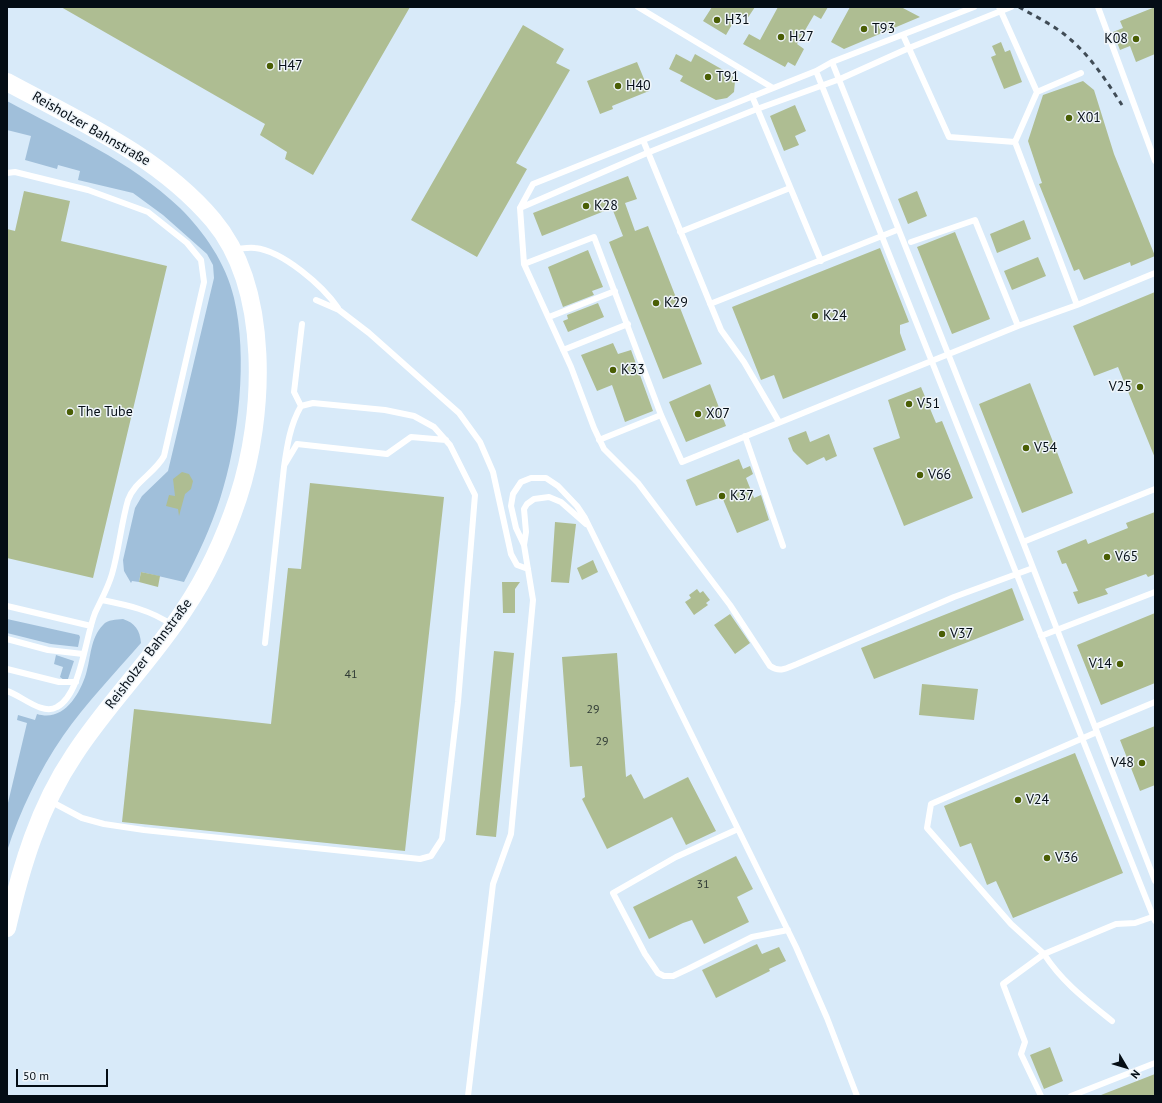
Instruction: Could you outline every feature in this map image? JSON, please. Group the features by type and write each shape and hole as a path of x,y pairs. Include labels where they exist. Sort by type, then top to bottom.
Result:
{"main road":[{"name":"Reisholzer Bahnstraße","path":"7,82 112,139 157,168 211,218 225,235 241,265 250,294 255,326 257,367 256,408 252,435 238,498 219,546 200,584 174,626 78,749 48,800 34,832 20,872 7,928"}],"lane":[{"path":"638,7 773,88"},
{"path":"974,7 903,36 832,62 816,71 533,184 520,208 524,264 564,350 599,440 604,449 638,482 730,605 770,666 775,669 780,670 797,664 954,597 1033,568"},
{"path":"520,208 647,153 757,109 840,79 1000,9 1011,7"},
{"path":"1098,7 1155,161"},
{"path":"1000,9 1037,92"},
{"path":"903,36 949,137 1015,142"},
{"path":"832,62 840,79 897,230 949,354 1058,630 1155,881"},
{"path":"816,71 1154,918 1135,923 1116,924 1044,954 1003,984 1025,1042 1022,1054 1041,1096"},
{"path":"1077,305 1015,142 1037,92 1081,73"},
{"path":"752,96 821,261"},
{"path":"644,140 647,153 721,330 744,362 779,422"},
{"path":"7,173 15,172 88,190 148,212 187,243 201,260 204,282 164,456 159,466 139,483 129,499 112,574 91,626 76,682 62,703 53,709 46,709 37,706 16,694 7,691"},
{"path":"680,232 790,188"},
{"path":"911,242 975,220 1018,326"},
{"path":"710,304 897,230"},
{"path":"524,264 594,237 661,415 682,462 1018,326 1077,305 1155,273"},
{"path":"232,249 255,248 270,252 290,263 330,297 339,310"},
{"path":"549,317 614,291"},
{"path":"316,300 339,310 369,332 458,413 480,442 493,472 511,554 517,565 528,569"},
{"path":"301,406 294,392 302,324"},
{"path":"564,350 628,324"},
{"path":"48,800 82,818 112,826 420,859 431,856 442,839 458,702 475,494 446,440 434,427 414,416 385,410 337,404 312,403 301,406 295,416 288,440 265,643"},
{"path":"599,440 661,415"},
{"path":"745,436 783,546"},
{"path":"284,467 297,444 387,454 411,437 446,440"},
{"path":"468,1096 493,884 511,834 533,600 524,545 516,528 511,506 513,494 521,482 531,478 546,478 558,486 577,506 588,526 788,930 827,1018 858,1096"},
{"path":"1023,542 1155,489"},
{"path":"524,545 526,532 524,509 527,504 534,499 549,497 561,502 588,526"},
{"path":"1041,636 1155,592"},
{"path":"102,600 126,605 155,614 174,626"},
{"path":"7,606 91,626"},
{"path":"7,639 48,650 83,654"},
{"path":"7,669 59,682 76,682"},
{"path":"1112,1021 1069,986 1054,969 1044,954 1011,924 927,828 931,804 1082,738 1155,702"},
{"path":"738,829 676,857 613,893 645,954 658,973 664,976 673,976 688,970 725,949 752,937 788,930"},
{"path":"1071,1096 1155,1063"}],"shaded area":[{"path":"7,101 97,149 141,176 161,191 189,217 206,238 220,260 226,273 234,298 240,346 241,372 236,425 227,476 220,499 204,541 184,582 141,572 139,582 132,581 131,583 124,571 123,560 135,508 142,496 168,471 214,278 213,265 207,254 163,215 133,193 78,180 80,171 58,165 57,169 25,160 31,136 7,130"},
{"path":"7,619 79,635 78,647 51,644 7,633"},
{"path":"123,619 134,625 138,631 141,643 81,712 54,749 31,792 7,851 7,807 27,723 17,720 18,715 35,720 37,714 55,714 62,711 69,705 79,691 83,682 88,668 93,642 99,630 107,622"},
{"path":"56,655 74,661 68,679 64,680 60,677 63,667 54,664"}],"building":[{"name":"H47","path":"61,7 410,7 313,175 285,159 287,152 260,135 265,124"},
{"name":"H31","path":"712,7 755,7 747,19 738,14 726,35 703,21"},
{"name":"H27","path":"778,7 828,7 821,19 814,15 797,44 804,49 795,66 788,62 785,67 743,44 749,34 760,40"},
{"name":"T93","path":"850,7 901,7 920,17 844,49 831,42"},
{"name":"K08","path":"1155,7 1155,54 1136,62 1130,46 1120,50 1113,32 1123,28 1120,21"},
{"path":"523,25 564,49 556,63 570,70 516,163 527,169 477,257 411,220"},
{"path":"1001,42 1005,52 1010,50 1022,82 1004,89 991,57 996,55 992,46"},
{"name":"T91","path":"676,54 691,62 695,54 732,75 735,81 734,92 727,98 716,100 680,81 683,76 669,69"},
{"name":"H40","path":"637,62 649,91 612,106 613,109 600,114 587,81"},
{"path":"1083,81 1094,90 1114,154 1155,256 1131,266 1130,262 1084,280 1079,269 1074,271 1039,184 1042,183 1028,141 1043,95"},
{"path":"795,105 806,131 795,136 799,145 784,151 770,116"},
{"name":"K29","path":"628,176 637,199 625,203 635,231 648,226 702,364 663,379 609,242 623,236 612,208 542,236 533,213"},
{"name":"The Tube","path":"24,191 70,201 61,241 167,266 93,578 7,558 7,229 15,231"},
{"path":"917,191 927,216 908,224 898,199"},
{"path":"1024,220 1031,239 997,253 990,234"},
{"path":"955,232 990,319 952,334 917,247"},
{"name":"K24","path":"880,248 909,322 900,325 900,333 906,350 783,399 774,375 761,380 732,307"},
{"path":"588,250 603,287 592,291 594,295 563,307 548,267"},
{"path":"1038,257 1046,276 1012,290 1004,271"},
{"name":"V25","path":"1155,292 1155,458 1118,367 1094,376 1073,326"},
{"path":"598,303 604,317 568,332 563,321 568,319 567,315"},
{"name":"K33","path":"613,343 618,354 631,350 653,411 625,422 612,385 597,391 581,355"},
{"name":"V54","path":"1030,383 1073,493 1022,513 979,404"},
{"name":"X07","path":"710,384 726,426 686,442 669,402"},
{"name":"V66","path":"921,387 936,423 942,421 973,498 904,526 873,448 900,438 888,400"},
{"path":"806,431 810,442 829,434 837,456 826,461 824,457 807,465 793,451 788,438"},
{"name":"K37","path":"739,459 743,469 750,466 753,474 746,478 754,498 761,495 769,520 737,533 722,497 696,506 686,480"},
{"path":"182,472 189,474 193,481 191,489 185,494 179,516 178,509 166,506 169,495 175,496 173,479"},
{"path":"310,483 444,497 405,851 122,822 134,709 271,724 288,568 301,569"},
{"name":"V65","path":"1155,512 1155,574 1148,577 1146,574 1105,589 1108,594 1078,604 1073,592 1078,591 1066,563 1062,564 1057,551 1086,539 1088,544 1128,528 1126,523"},
{"path":"555,522 576,524 569,583 551,582"},
{"path":"593,560 598,572 582,580 577,568"},
{"path":"141,572 160,576 158,587 139,582"},
{"path":"502,582 520,582 515,589 515,613 503,613"},
{"name":"V37","path":"1012,588 1024,620 874,679 861,648"},
{"path":"697,589 700,593 703,591 710,600 706,603 708,605 694,615 685,602 691,598 689,595"},
{"name":"V14","path":"1155,613 1155,683 1101,705 1077,645"},
{"path":"730,614 750,643 735,654 714,625"},
{"path":"494,651 514,653 496,837 476,835"},
{"path":"617,653 626,777 631,774 644,799 688,777 716,831 686,845 672,817 607,849 582,799 585,797 582,766 570,767 562,657"},
{"path":"922,684 978,689 974,720 919,715"},
{"name":"V48","path":"1155,726 1155,785 1140,791 1120,740"},
{"name":"V36","path":"1075,753 1123,873 1013,918 996,881 987,885 971,843 960,847 944,806"},
{"path":"736,856 753,889 737,897 749,922 704,944 692,920 649,939 633,907"},
{"path":"757,944 762,954 779,947 786,961 769,969 770,971 716,998 702,970"},
{"path":"1050,1047 1063,1081 1044,1089 1030,1055"},
{"path":"1155,1074 1155,1096 1101,1096 1101,1095"}],"railway":[{"path":"1019,7 1059,30 1079,47 1099,71 1122,105"}],"place":[{"name":"H31","path":"717,20"},
{"name":"T93","path":"864,29"},
{"name":"H27","path":"781,37"},
{"name":"K08","path":"1136,39"},
{"name":"H47","path":"270,66"},
{"name":"T91","path":"708,77"},
{"name":"H40","path":"618,86"},
{"name":"X01","path":"1069,118"},
{"name":"K28","path":"586,206"},
{"name":"K29","path":"656,303"},
{"name":"K24","path":"815,316"},
{"name":"K33","path":"613,370"},
{"name":"V25","path":"1140,387"},
{"name":"V51","path":"909,404"},
{"name":"The Tube","path":"70,412"},
{"name":"X07","path":"698,414"},
{"name":"V54","path":"1026,448"},
{"name":"V66","path":"920,475"},
{"name":"K37","path":"722,496"},
{"name":"V65","path":"1107,557"},
{"name":"V37","path":"942,634"},
{"name":"V14","path":"1120,664"},
{"name":"V48","path":"1142,763"},
{"name":"V24","path":"1018,800"},
{"name":"V36","path":"1047,858"}]}
